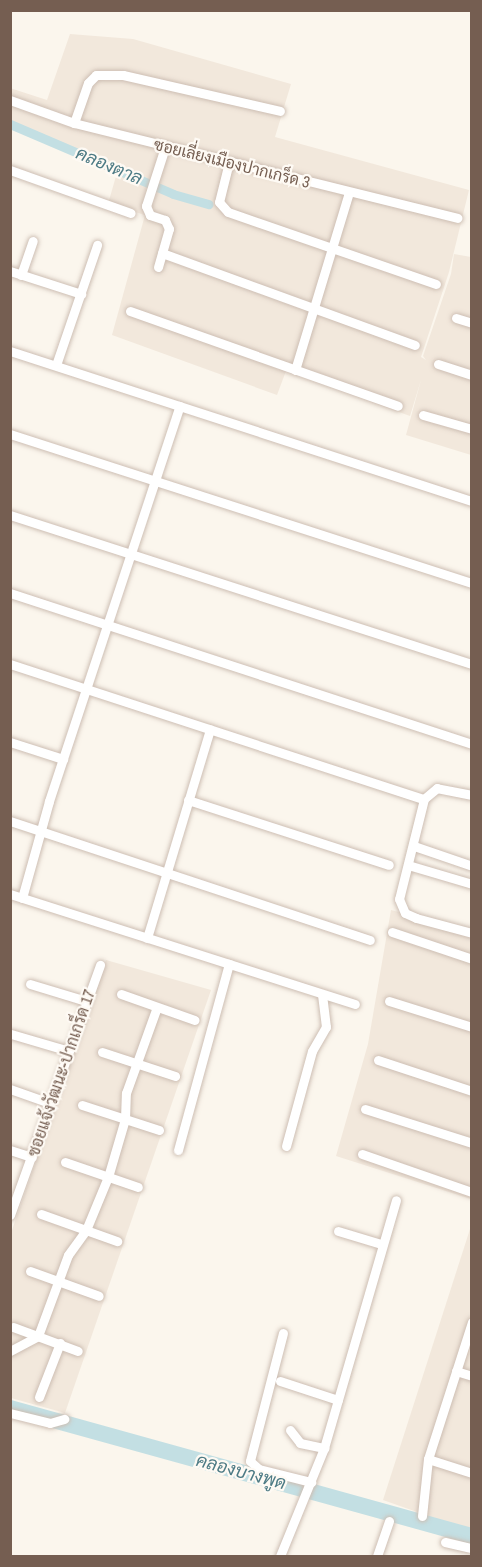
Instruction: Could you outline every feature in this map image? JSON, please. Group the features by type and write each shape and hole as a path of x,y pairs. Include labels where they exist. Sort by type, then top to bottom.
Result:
{"street":[{"path":"74,123 88,83 96,75 123,75 280,111"},
{"name":"ซอยเลี่ยงเมืองปากเกร็ด 3","path":"10,100 74,123 457,218"},
{"path":"158,267 168,225 150,215 146,206 165,147"},
{"path":"229,162 219,202 222,207 436,284"},
{"path":"10,170 131,213"},
{"path":"295,369 349,192"},
{"path":"21,275 33,241"},
{"path":"56,365 98,245"},
{"path":"162,253 415,345"},
{"path":"10,271 81,294"},
{"path":"130,311 398,406"},
{"path":"456,318 471,323"},
{"path":"10,351 471,501"},
{"path":"438,364 471,375"},
{"path":"22,898 63,759 180,406"},
{"path":"423,415 471,429"},
{"path":"10,434 471,583"},
{"path":"10,515 471,664"},
{"path":"10,593 471,744"},
{"path":"10,664 424,799"},
{"path":"147,938 165,871 210,729"},
{"path":"10,742 63,759"},
{"path":"471,795 437,788 424,799 399,899 405,913 471,933"},
{"path":"188,800 389,865"},
{"path":"10,821 370,940"},
{"path":"414,846 471,866"},
{"path":"408,865 471,884"},
{"path":"10,894 355,1004"},
{"path":"392,932 471,959"},
{"path":"178,1150 229,964"},
{"name":"ซอยแจ้งวัฒนะ-ปากเกร็ด 17","path":"10,1215 12,1203 32,1157 100,965"},
{"path":"30,984 86,1002"},
{"path":"121,994 195,1020"},
{"path":"286,1146 312,1051 326,1027 322,994"},
{"path":"389,1001 471,1027"},
{"path":"10,1351 38,1336 68,1255 86,1230 108,1177 125,1119 124,1105 135,1063 157,1007"},
{"path":"11,1034 69,1052"},
{"path":"102,1052 175,1076"},
{"path":"378,1060 471,1091"},
{"path":"10,1089 50,1103"},
{"path":"82,1106 159,1130"},
{"path":"365,1109 471,1143"},
{"path":"10,1150 32,1157"},
{"path":"362,1154 471,1192"},
{"path":"65,1162 138,1187"},
{"path":"280,1557 324,1448 381,1244 396,1200"},
{"path":"41,1214 117,1241"},
{"path":"338,1231 381,1244"},
{"path":"30,1271 99,1296"},
{"path":"422,1516 428,1459 471,1322"},
{"path":"13,1327 78,1351"},
{"path":"283,1332 250,1461 259,1469 309,1488"},
{"path":"39,1397 60,1343"},
{"path":"456,1371 471,1376"},
{"path":"280,1381 338,1400"},
{"path":"10,1413 50,1423 64,1419"},
{"path":"290,1430 300,1443 324,1448"},
{"path":"428,1459 471,1473"},
{"path":"377,1557 389,1521"},
{"path":"445,1542 471,1548"}],"shaded area":[{"path":"70,34 133,39 291,84 275,137 469,190 449,272 421,357 426,360 423,356 451,274 454,254 471,257 471,455 406,435 421,380 410,416 286,371 277,395 112,335 145,215 108,204 118,169 11,128 10,88 47,100"},
{"path":"391,910 471,931 471,1199 336,1156 368,1044"},
{"path":"106,960 211,990 65,1413 11,1398 11,1233"},
{"path":"471,1226 471,1531 383,1500"}],"waterway":[{"name":"คลองตาล","path":"10,124 173,194 209,204"},
{"name":"คลองบางพูด","path":"10,1408 472,1536"}]}
